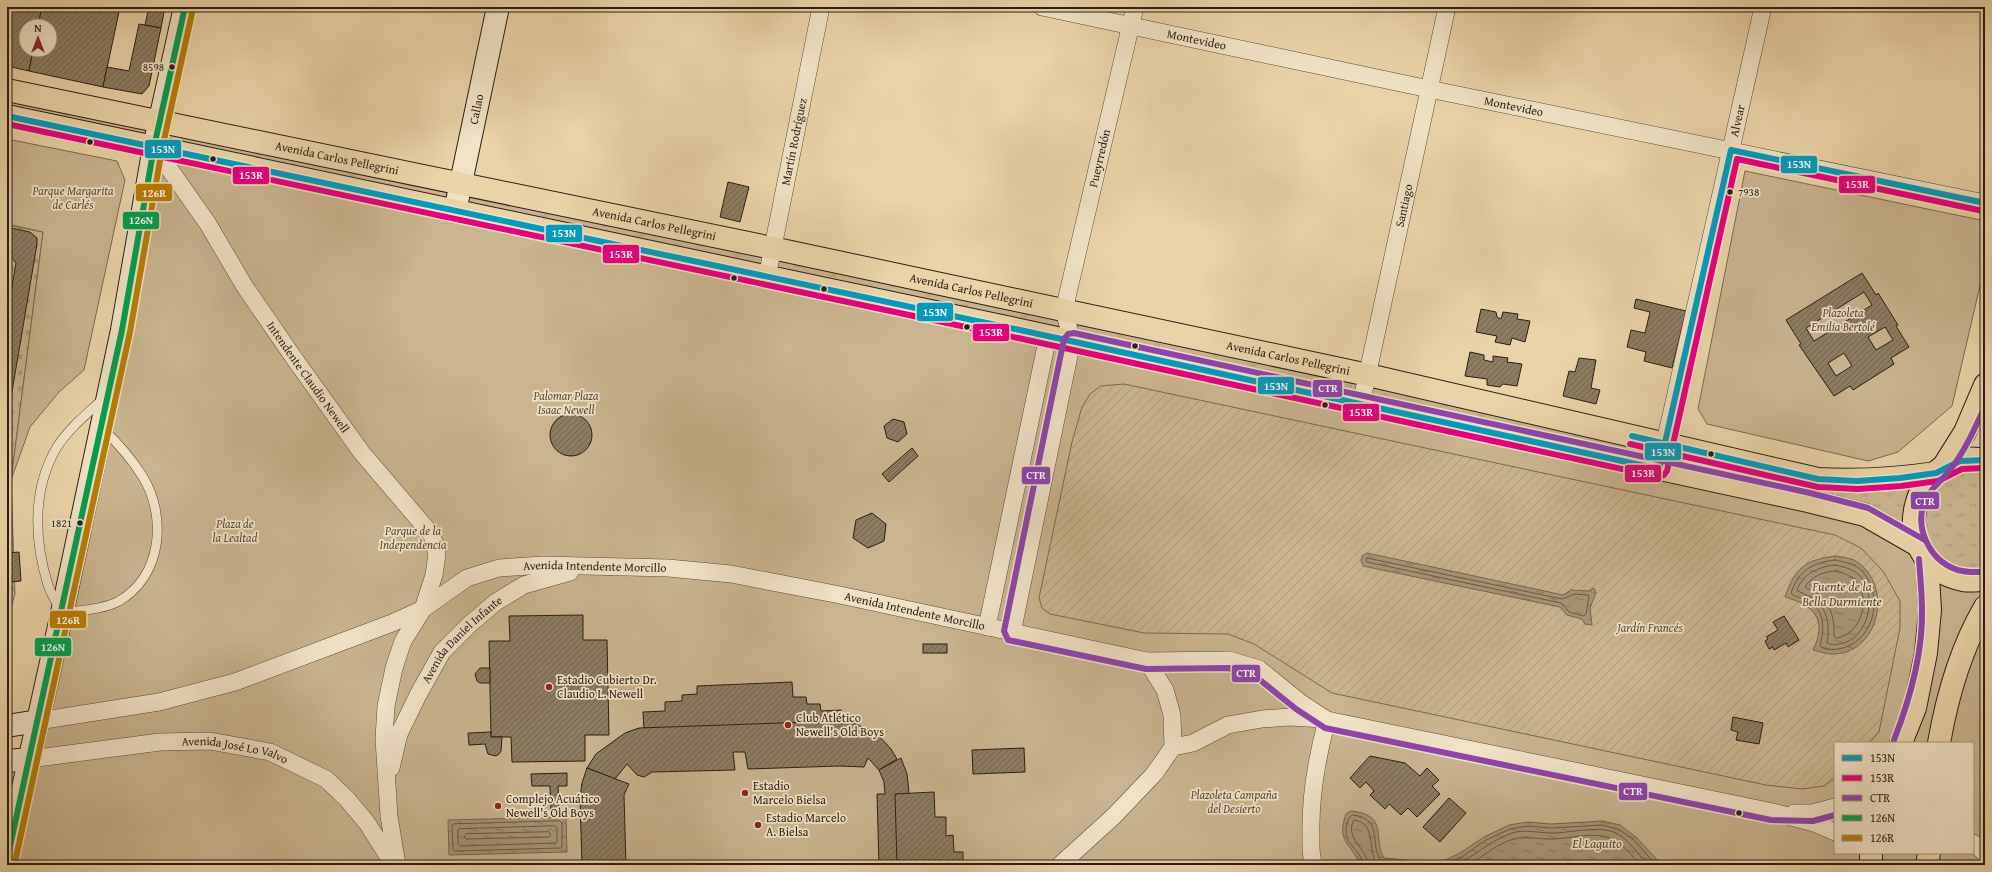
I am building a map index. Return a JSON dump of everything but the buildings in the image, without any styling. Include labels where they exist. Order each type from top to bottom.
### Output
[{"type":"main road","points":[[7,860],[62,613],[122,330],[154,147],[185,7]]},
{"type":"main road","name":"Callao","points":[[455,211],[498,7]]},
{"type":"main road","name":"Avenida Carlos Pellegrini","points":[[7,90],[160,123],[772,248],[1368,375],[1818,479],[1857,481],[1900,478],[1940,470]]},
{"type":"main road","points":[[7,116],[1072,341],[1865,515],[1923,552],[1938,569],[1951,576],[1965,580],[1985,580]]},
{"type":"main road","points":[[1901,742],[1915,708],[1926,653],[1930,610],[1923,552],[1915,533],[1913,516],[1916,500],[1924,485],[1940,470],[1965,432],[1985,385]]},
{"type":"main road","points":[[1940,470],[1960,460],[1985,460]]},
{"type":"main road","points":[[1938,742],[1943,720],[1972,629],[1985,607]]},
{"type":"main road","points":[[7,726],[38,721]]},
{"type":"main road","points":[[7,762],[30,759]]},
{"type":"main road","points":[[1927,865],[1929,854]]},
{"type":"street","name":"Martín Rodríguez","points":[[767,277],[821,7]]},
{"type":"street","name":"Montevideo","points":[[1042,7],[1430,89],[1985,203]]},
{"type":"street","name":"Pueyrredón","points":[[1064,310],[1135,7]]},
{"type":"street","name":"Santiago","points":[[1361,404],[1447,7]]},
{"type":"street","name":"Alvear","points":[[1659,469],[1763,7]]},
{"type":"street","name":"Intendente Claudio Newell","points":[[154,147],[208,224],[245,287],[296,361],[362,453],[432,535],[437,554],[434,575],[423,609]]},
{"type":"street","points":[[1012,633],[1072,341],[1064,310]]},
{"type":"street","points":[[987,628],[1048,336]]},
{"type":"street","name":"Avenida Intendente Morcillo","points":[[423,609],[467,578],[499,568],[543,565],[601,565],[668,568],[731,574],[840,595],[987,628],[1147,661],[1229,660],[1259,669],[1301,703],[1327,720],[1773,812],[1814,823],[1834,832]]},
{"type":"street","name":"Avenida Daniel Infante","points":[[387,781],[399,734],[418,694],[442,652],[470,624],[496,602],[524,585],[553,575],[601,565]]},
{"type":"street","points":[[38,721],[159,702],[236,682],[331,647],[423,609]]},
{"type":"street","name":"Avenida Daniel Infante","points":[[395,865],[389,816],[384,739],[386,706],[394,668],[403,642],[423,609]]},
{"type":"street","points":[[1060,865],[1114,816],[1154,774],[1173,747],[1172,715],[1165,690],[1147,661]]},
{"type":"street","points":[[1173,747],[1193,743],[1228,725],[1262,719],[1289,717],[1327,720],[1318,754],[1310,813],[1311,862]]},
{"type":"street","name":"Avenida José Lo Valvo","points":[[30,759],[160,742],[210,741],[270,752],[326,778],[348,799],[367,823],[395,865]]},
{"type":"street","name":"Avenida Intendente Morcillo","points":[[1773,812],[1812,813],[1834,807]]},
{"type":"street","points":[[1974,844],[1985,853]]},
{"type":"lane","points":[[101,427],[120,446],[144,478],[155,508],[157,540],[156,553],[152,564],[140,583],[118,601],[98,607],[62,613],[49,586],[38,530],[38,501],[44,475],[58,446],[83,416],[108,393]]},
{"type":"green space","points":[[7,90],[1818,479],[1985,460],[1985,580],[7,116]]},
{"type":"green space","name":"Parque Margarita de Carlés","points":[[7,139],[117,161],[125,180],[84,370],[59,392],[30,427],[11,480],[43,232],[7,224]]},
{"type":"green space","name":"Parque de la Independencia","points":[[154,147],[1865,515],[1927,559],[1985,580],[1985,865],[7,865]]},
{"type":"green space","name":"Plazoleta Emilia Bertolé","points":[[1745,171],[1985,221],[1985,264],[1952,406],[1898,452],[1868,461],[1707,424],[1698,409]]},
{"type":"green space","points":[[7,225],[43,232],[11,480],[15,594],[7,621]]},
{"type":"green space","name":"Jardín Francés","points":[[1124,384],[1835,535],[1861,548],[1883,571],[1900,601],[1900,628],[1879,732],[1870,742],[1834,742],[1834,779],[1824,786],[1802,789],[1766,785],[1332,693],[1254,644],[1228,634],[1144,633],[1050,614],[1042,608],[1039,598],[1072,442],[1082,407],[1090,394],[1101,386]]},
{"type":"water","points":[[1367,553],[1563,595],[1571,590],[1588,591],[1594,588],[1596,593],[1590,608],[1592,625],[1585,624],[1582,619],[1567,615],[1560,607],[1363,566],[1361,561],[1362,556]]},
{"type":"water","name":"Fuente de la Bella Durmiente","points":[[1836,556],[1854,560],[1867,571],[1875,585],[1878,600],[1876,616],[1871,631],[1861,643],[1848,651],[1827,654],[1813,650],[1819,630],[1816,615],[1804,604],[1785,597],[1793,579],[1802,567],[1816,560]]},
{"type":"water","name":"El Laguito","points":[[1351,811],[1363,813],[1371,817],[1378,829],[1379,843],[1384,858],[1439,863],[1460,853],[1484,837],[1509,825],[1528,822],[1551,824],[1602,821],[1620,825],[1636,837],[1662,865],[1360,865],[1346,842],[1343,831],[1343,824],[1346,814]]},
{"type":"water","points":[[566,817],[567,852],[449,855],[448,820]]},
{"type":"transit line","name":"126N","points":[[7,860],[122,330],[154,147],[185,7]]},
{"type":"transit line","name":"126R","points":[[15,862],[130,332],[162,149],[193,9]]},
{"type":"transit line","name":"153N","points":[[7,116],[1020,330],[1659,469],[1731,150],[1985,203]]},
{"type":"transit line","name":"153R","points":[[7,124],[1018,338],[1659,477],[1664,475],[1667,471],[1737,159],[1983,211]]},
{"type":"transit line","name":"CTR","points":[[1834,815],[1813,821],[1771,820],[1325,728],[1296,709],[1255,676],[1228,668],[1146,669],[1008,640],[1004,631],[1064,339],[1068,334],[1074,333],[1810,493],[1868,508],[1923,539]]},
{"type":"transit line","name":"CTR","points":[[1985,406],[1969,439],[1955,463],[1927,496],[1922,511],[1921,521],[1926,541],[1938,558],[1955,569],[1970,572],[1985,572]]},
{"type":"transit line","name":"153N","points":[[1632,436],[1818,479],[1857,481],[1900,478],[1936,473],[1960,461],[1985,460]]},
{"type":"transit line","name":"153R","points":[[1630,444],[1818,487],[1858,489],[1901,486],[1938,481],[1962,469],[1984,468]]},
{"type":"transit line","name":"CTR","points":[[1894,740],[1910,692],[1918,659],[1922,626],[1919,559]]},
{"type":"place","name":"8598","points":[[172,67]]},
{"type":"place","name":"7938","points":[[1730,192]]},
{"type":"place","name":"1821","points":[[80,523]]},
{"type":"place","name":"Estadio Cubierto Dr. Claudio L. Newell","points":[[549,687]]},
{"type":"place","name":"Club Atlético Newell's Old Boys","points":[[788,725]]},
{"type":"place","name":"Estadio Marcelo Bielsa","points":[[745,793]]},
{"type":"place","name":"Complejo Acuático Newell's Old Boys","points":[[498,806]]},
{"type":"place","name":"Estadio Marcelo A. Bielsa","points":[[758,825]]},
{"type":"park label","name":"Palomar Plaza Isaac Newell","points":[[566,403]]},
{"type":"park label","name":"Plaza de la Lealtad","points":[[235,531]]},
{"type":"park label","name":"Plazoleta Campaña del Desierto","points":[[1234,802]]}]
